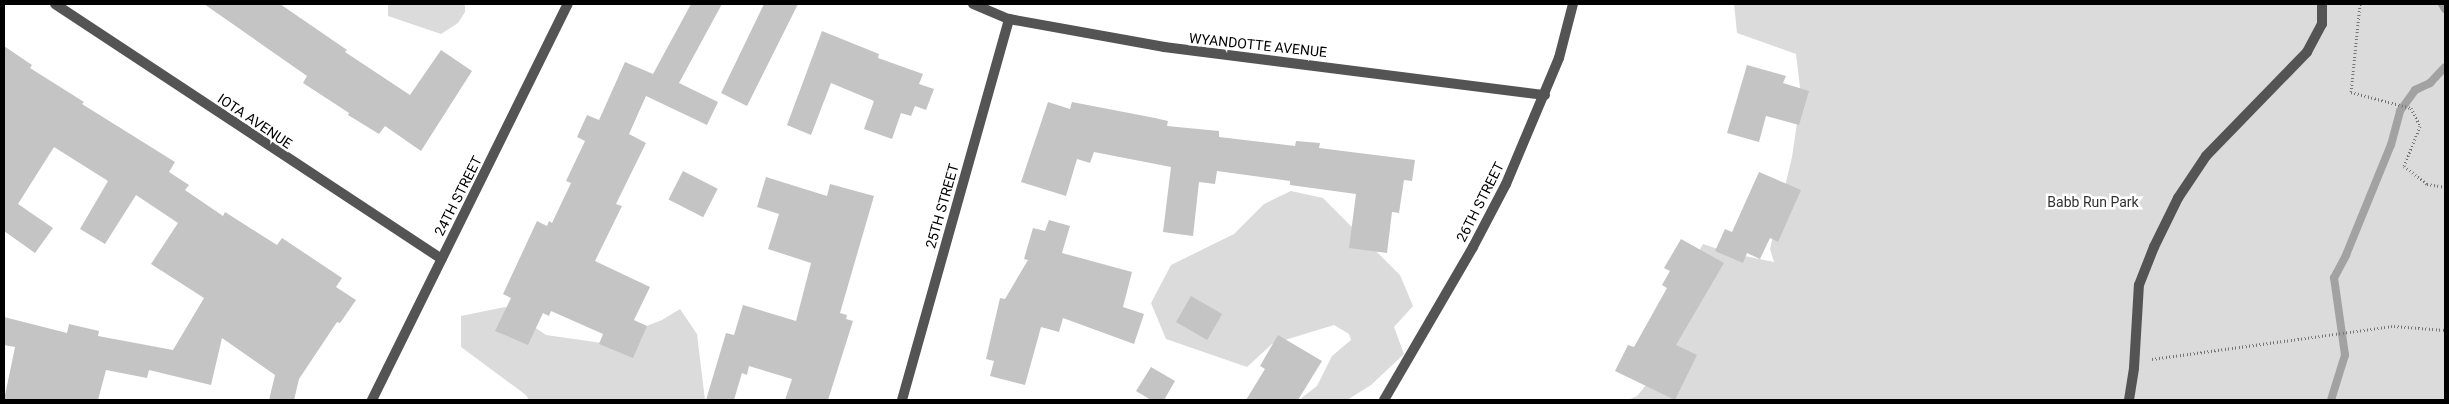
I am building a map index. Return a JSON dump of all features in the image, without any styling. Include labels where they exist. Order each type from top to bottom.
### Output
[{"type":"street","name":"IOTA AVENUE","points":[[55,4],[441,259]]},
{"type":"street","name":"24TH STREET","points":[[372,400],[568,4]]},
{"type":"street","name":"WYANDOTTE AVENUE","points":[[972,4],[1009,18],[1189,52],[1545,95]]},
{"type":"street","name":"26TH STREET","points":[[1384,400],[1499,198],[1545,95],[1559,58],[1573,4]]},
{"type":"street","points":[[2129,400],[2134,361],[2139,286],[2154,247],[2178,198],[2206,156],[2307,52],[2322,24],[2322,4]]},
{"type":"street","name":"25TH STREET","points":[[902,400],[1009,18]]},
{"type":"path","points":[[2360,4],[2351,92],[2410,108],[2420,126],[2404,166],[2427,184],[2445,187]]},
{"type":"path","points":[[2134,361],[2394,326],[2445,330]]},
{"type":"green space","points":[[388,4],[465,4],[465,12],[458,23],[441,34],[388,16]]},
{"type":"green space","name":"Babb Run Park","points":[[1734,4],[2445,4],[2445,400],[1628,400],[1637,396],[1655,374],[1677,291],[1703,244],[1730,253],[1774,262],[1770,249],[1792,157],[1801,96],[1796,54],[1737,33]]},
{"type":"green space","points":[[1291,191],[1323,198],[1400,275],[1413,306],[1394,327],[1404,354],[1371,385],[1347,400],[1299,400],[1317,386],[1332,356],[1351,340],[1349,334],[1334,325],[1272,344],[1247,367],[1166,339],[1151,303],[1171,265],[1234,234],[1264,204]]},
{"type":"green space","points":[[505,307],[546,335],[602,343],[662,320],[680,309],[697,334],[705,400],[529,400],[526,395],[461,347],[461,316]]},
{"type":"building","points":[[204,4],[280,4],[347,50],[345,52],[410,95],[441,50],[472,71],[421,151],[385,126],[379,134],[348,115],[349,113],[303,83],[307,76]]},
{"type":"building","points":[[691,4],[722,4],[679,83],[718,102],[707,125],[646,96],[629,134],[646,143],[616,204],[622,206],[595,261],[650,287],[634,320],[647,326],[633,358],[599,344],[603,334],[551,311],[549,316],[543,313],[528,345],[495,331],[511,298],[503,294],[537,221],[547,226],[549,221],[552,223],[571,183],[566,181],[585,141],[577,137],[587,115],[599,120],[625,62],[653,74]]},
{"type":"building","points":[[764,4],[798,4],[747,106],[721,93]]},
{"type":"building","points":[[822,31],[879,54],[878,58],[923,74],[919,84],[934,89],[926,110],[915,106],[911,116],[901,113],[892,139],[864,129],[874,101],[831,83],[811,135],[787,125]]},
{"type":"building","points":[[4,46],[32,65],[30,68],[84,102],[82,104],[175,162],[169,172],[189,185],[185,190],[223,216],[225,212],[277,245],[282,238],[342,278],[336,287],[356,300],[340,323],[337,322],[299,379],[294,400],[269,400],[275,375],[222,338],[211,385],[149,370],[147,378],[106,370],[98,400],[4,400],[15,347],[4,345],[4,317],[67,333],[69,324],[99,331],[98,336],[173,350],[204,298],[151,264],[178,223],[136,195],[105,244],[80,229],[108,181],[54,147],[18,204],[53,228],[35,253],[4,231]]},
{"type":"building","points":[[1747,65],[1786,76],[1783,83],[1809,91],[1799,125],[1766,116],[1759,142],[1727,133]]},
{"type":"building","points":[[1048,102],[1070,109],[1072,102],[1168,121],[1167,126],[1219,131],[1219,137],[1295,146],[1296,141],[1320,143],[1319,148],[1415,160],[1412,181],[1404,180],[1399,213],[1392,212],[1387,253],[1349,248],[1356,194],[1290,185],[1290,181],[1217,171],[1215,184],[1199,182],[1193,236],[1163,232],[1171,167],[1094,152],[1090,163],[1077,159],[1066,196],[1021,182]]},
{"type":"building","points":[[683,171],[718,189],[703,217],[668,200]]},
{"type":"building","points":[[1759,172],[1801,190],[1778,242],[1770,238],[1760,259],[1747,253],[1743,263],[1715,251],[1725,229],[1732,232]]},
{"type":"building","points":[[766,177],[827,196],[830,184],[874,196],[840,313],[847,315],[846,319],[853,321],[828,400],[785,400],[792,379],[749,366],[747,375],[742,373],[734,400],[706,400],[726,333],[734,335],[743,305],[796,321],[811,263],[768,249],[779,214],[757,207]]},
{"type":"building","points":[[1049,220],[1070,226],[1062,253],[1132,272],[1123,307],[1144,314],[1134,344],[1063,318],[1059,332],[1041,327],[1025,385],[990,376],[994,361],[986,359],[1000,298],[1005,299],[1028,260],[1024,259],[1033,228],[1045,231]]},
{"type":"building","points":[[1681,239],[1724,263],[1676,345],[1697,355],[1675,400],[1615,371],[1628,345],[1634,347],[1667,288],[1662,285],[1670,271],[1664,268]]},
{"type":"building","points":[[1191,296],[1222,314],[1207,340],[1176,322]]},
{"type":"building","points":[[1278,335],[1322,361],[1298,400],[1246,400],[1265,369],[1260,366]]},
{"type":"building","points":[[1151,367],[1175,381],[1164,400],[1151,400],[1136,391]]},
{"type":"waterway","points":[[2442,4],[2445,9]]},
{"type":"waterway","points":[[2331,400],[2345,355],[2334,278],[2346,255],[2391,145],[2400,111],[2415,90],[2430,83],[2445,67]]}]
